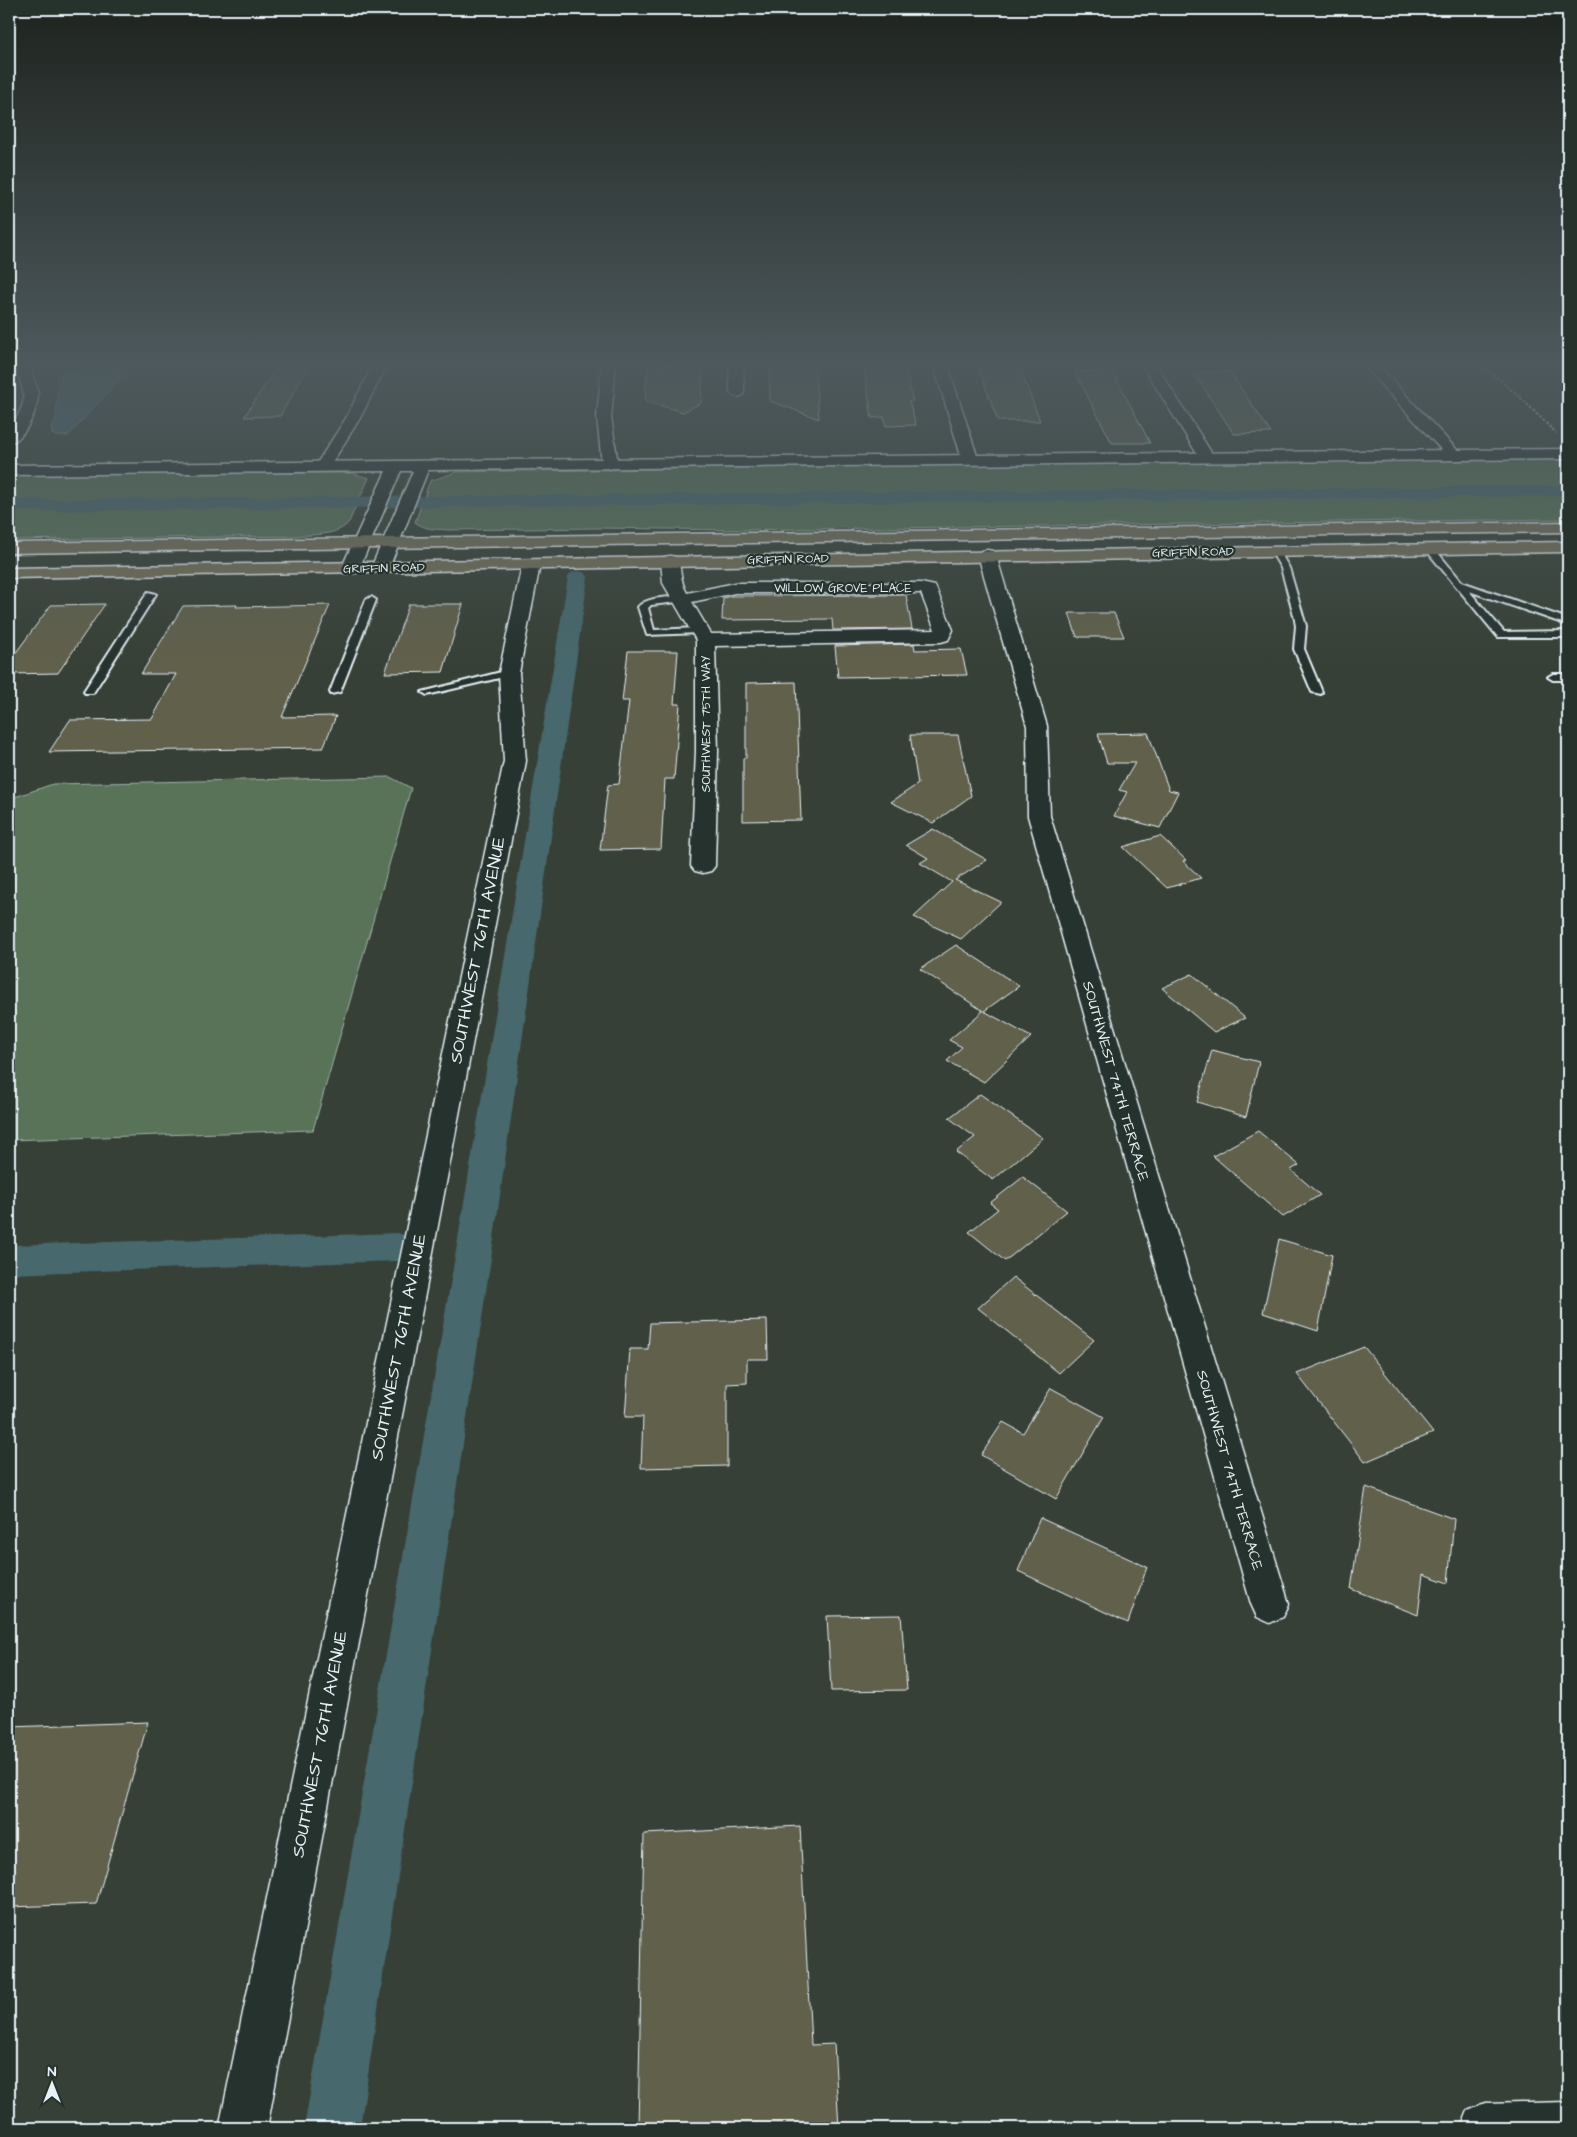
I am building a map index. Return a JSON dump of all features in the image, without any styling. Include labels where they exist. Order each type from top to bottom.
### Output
[{"type":"main road","name":"GRIFFIN ROAD","points":[[9,548],[1568,527]]},
{"type":"main road","points":[[987,555],[997,545],[1034,534]]},
{"type":"main road","points":[[923,556],[950,545],[955,535]]},
{"type":"main road","name":"GRIFFIN ROAD","points":[[9,573],[350,569],[923,556],[1568,547]]},
{"type":"street","points":[[322,468],[325,463]]},
{"type":"street","points":[[9,470],[322,468],[391,474],[419,474],[610,464],[702,463]]},
{"type":"street","points":[[350,569],[391,474]]},
{"type":"street","points":[[380,568],[419,474]]},
{"type":"street","name":"SOUTHWEST 74TH TERRACE","points":[[987,555],[1038,726],[1038,816],[1270,1604]]},
{"type":"street","name":"SOUTHWEST 75TH WAY","points":[[670,561],[672,583],[702,635],[707,751],[703,866]]},
{"type":"street","name":"SOUTHWEST 76TH AVENUE","points":[[243,2128],[515,761],[509,673],[531,564]]},
{"type":"street","name":"WILLOW GROVE PLACE","points":[[682,599],[734,588],[921,588],[929,590],[944,630],[941,636],[702,635]]},
{"type":"street","points":[[1485,2128],[1568,2126]]},
{"type":"lane","points":[[1430,549],[1501,635],[1568,634]]},
{"type":"lane","points":[[1274,551],[1285,568],[1301,626],[1299,649],[1317,692]]},
{"type":"lane","points":[[1458,584],[1568,622]]},
{"type":"lane","points":[[89,691],[151,594]]},
{"type":"lane","points":[[682,599],[648,603],[643,607],[650,632],[702,635]]},
{"type":"lane","points":[[335,692],[371,600]]},
{"type":"lane","points":[[427,692],[460,686],[509,673]]},
{"type":"lane","points":[[1554,677],[1568,677]]},
{"type":"green space","points":[[1121,463],[1568,463],[1568,519],[730,530],[598,528],[449,530],[427,528],[415,522],[430,481],[456,472]]},
{"type":"green space","points":[[351,473],[369,478],[349,522],[339,530],[326,534],[9,540],[9,475]]},
{"type":"green space","points":[[390,777],[411,788],[313,1130],[9,1140],[9,799],[53,784]]},
{"type":"building","points":[[906,595],[912,629],[833,630],[832,619],[722,620],[723,598],[731,596]]},
{"type":"building","points":[[105,604],[58,673],[9,674],[9,662],[51,605]]},
{"type":"building","points":[[409,604],[463,604],[443,672],[385,673]]},
{"type":"building","points":[[237,605],[236,607],[330,605],[282,717],[336,716],[323,748],[49,752],[70,720],[152,719],[176,674],[141,674],[183,606]]},
{"type":"building","points":[[1069,613],[1114,613],[1124,637],[1077,637]]},
{"type":"building","points":[[914,644],[915,650],[961,649],[967,675],[838,677],[835,646]]},
{"type":"building","points":[[628,651],[678,651],[674,704],[680,704],[674,779],[665,779],[661,849],[600,850],[608,785],[619,784],[629,701],[622,701]]},
{"type":"building","points":[[796,682],[801,820],[743,821],[743,758],[746,758],[746,683]]},
{"type":"building","points":[[1148,733],[1169,790],[1178,792],[1160,828],[1114,816],[1127,792],[1119,790],[1135,763],[1107,763],[1098,734]]},
{"type":"building","points":[[910,735],[958,735],[971,796],[933,823],[891,802],[918,784]]},
{"type":"building","points":[[933,829],[987,860],[955,880],[1001,902],[961,939],[914,917],[952,882],[920,863],[928,858],[906,845]]},
{"type":"building","points":[[1160,836],[1186,860],[1183,861],[1201,878],[1167,888],[1123,847]]},
{"type":"building","points":[[956,945],[1019,986],[984,1011],[1031,1037],[984,1082],[947,1061],[962,1047],[949,1040],[983,1011],[920,969]]},
{"type":"building","points":[[1192,974],[1245,1018],[1214,1032],[1162,988]]},
{"type":"building","points":[[1212,1050],[1259,1062],[1246,1117],[1197,1102]]},
{"type":"building","points":[[980,1094],[1043,1138],[993,1180],[956,1152],[975,1137],[949,1118]]},
{"type":"building","points":[[1258,1131],[1299,1165],[1291,1170],[1320,1195],[1283,1217],[1213,1156]]},
{"type":"building","points":[[1023,1177],[1067,1211],[1005,1261],[969,1232],[998,1209],[990,1203]]},
{"type":"building","points":[[1279,1239],[1332,1255],[1318,1331],[1263,1313]]},
{"type":"building","points":[[1013,1277],[1094,1340],[1059,1373],[978,1308]]},
{"type":"building","points":[[767,1320],[768,1359],[747,1359],[747,1383],[727,1384],[727,1466],[641,1468],[643,1417],[625,1417],[630,1349],[648,1349],[650,1323]]},
{"type":"building","points":[[1364,1347],[1433,1433],[1365,1462],[1297,1374]]},
{"type":"building","points":[[1051,1388],[1104,1417],[1056,1499],[981,1455],[1003,1422],[1023,1433]]},
{"type":"building","points":[[1366,1487],[1454,1519],[1448,1583],[1423,1574],[1418,1615],[1351,1589]]},
{"type":"building","points":[[1040,1518],[1147,1567],[1128,1623],[1018,1571]]},
{"type":"building","points":[[901,1615],[907,1690],[831,1691],[827,1616]]},
{"type":"building","points":[[148,1722],[96,1904],[9,1907],[9,1727]]},
{"type":"building","points":[[800,1826],[811,2045],[834,2044],[839,2128],[638,2128],[644,1834]]},
{"type":"waterway","points":[[9,506],[1568,491]]},
{"type":"waterway","points":[[332,2128],[475,1245],[578,577]]},
{"type":"waterway","points":[[9,1260],[398,1247]]}]
